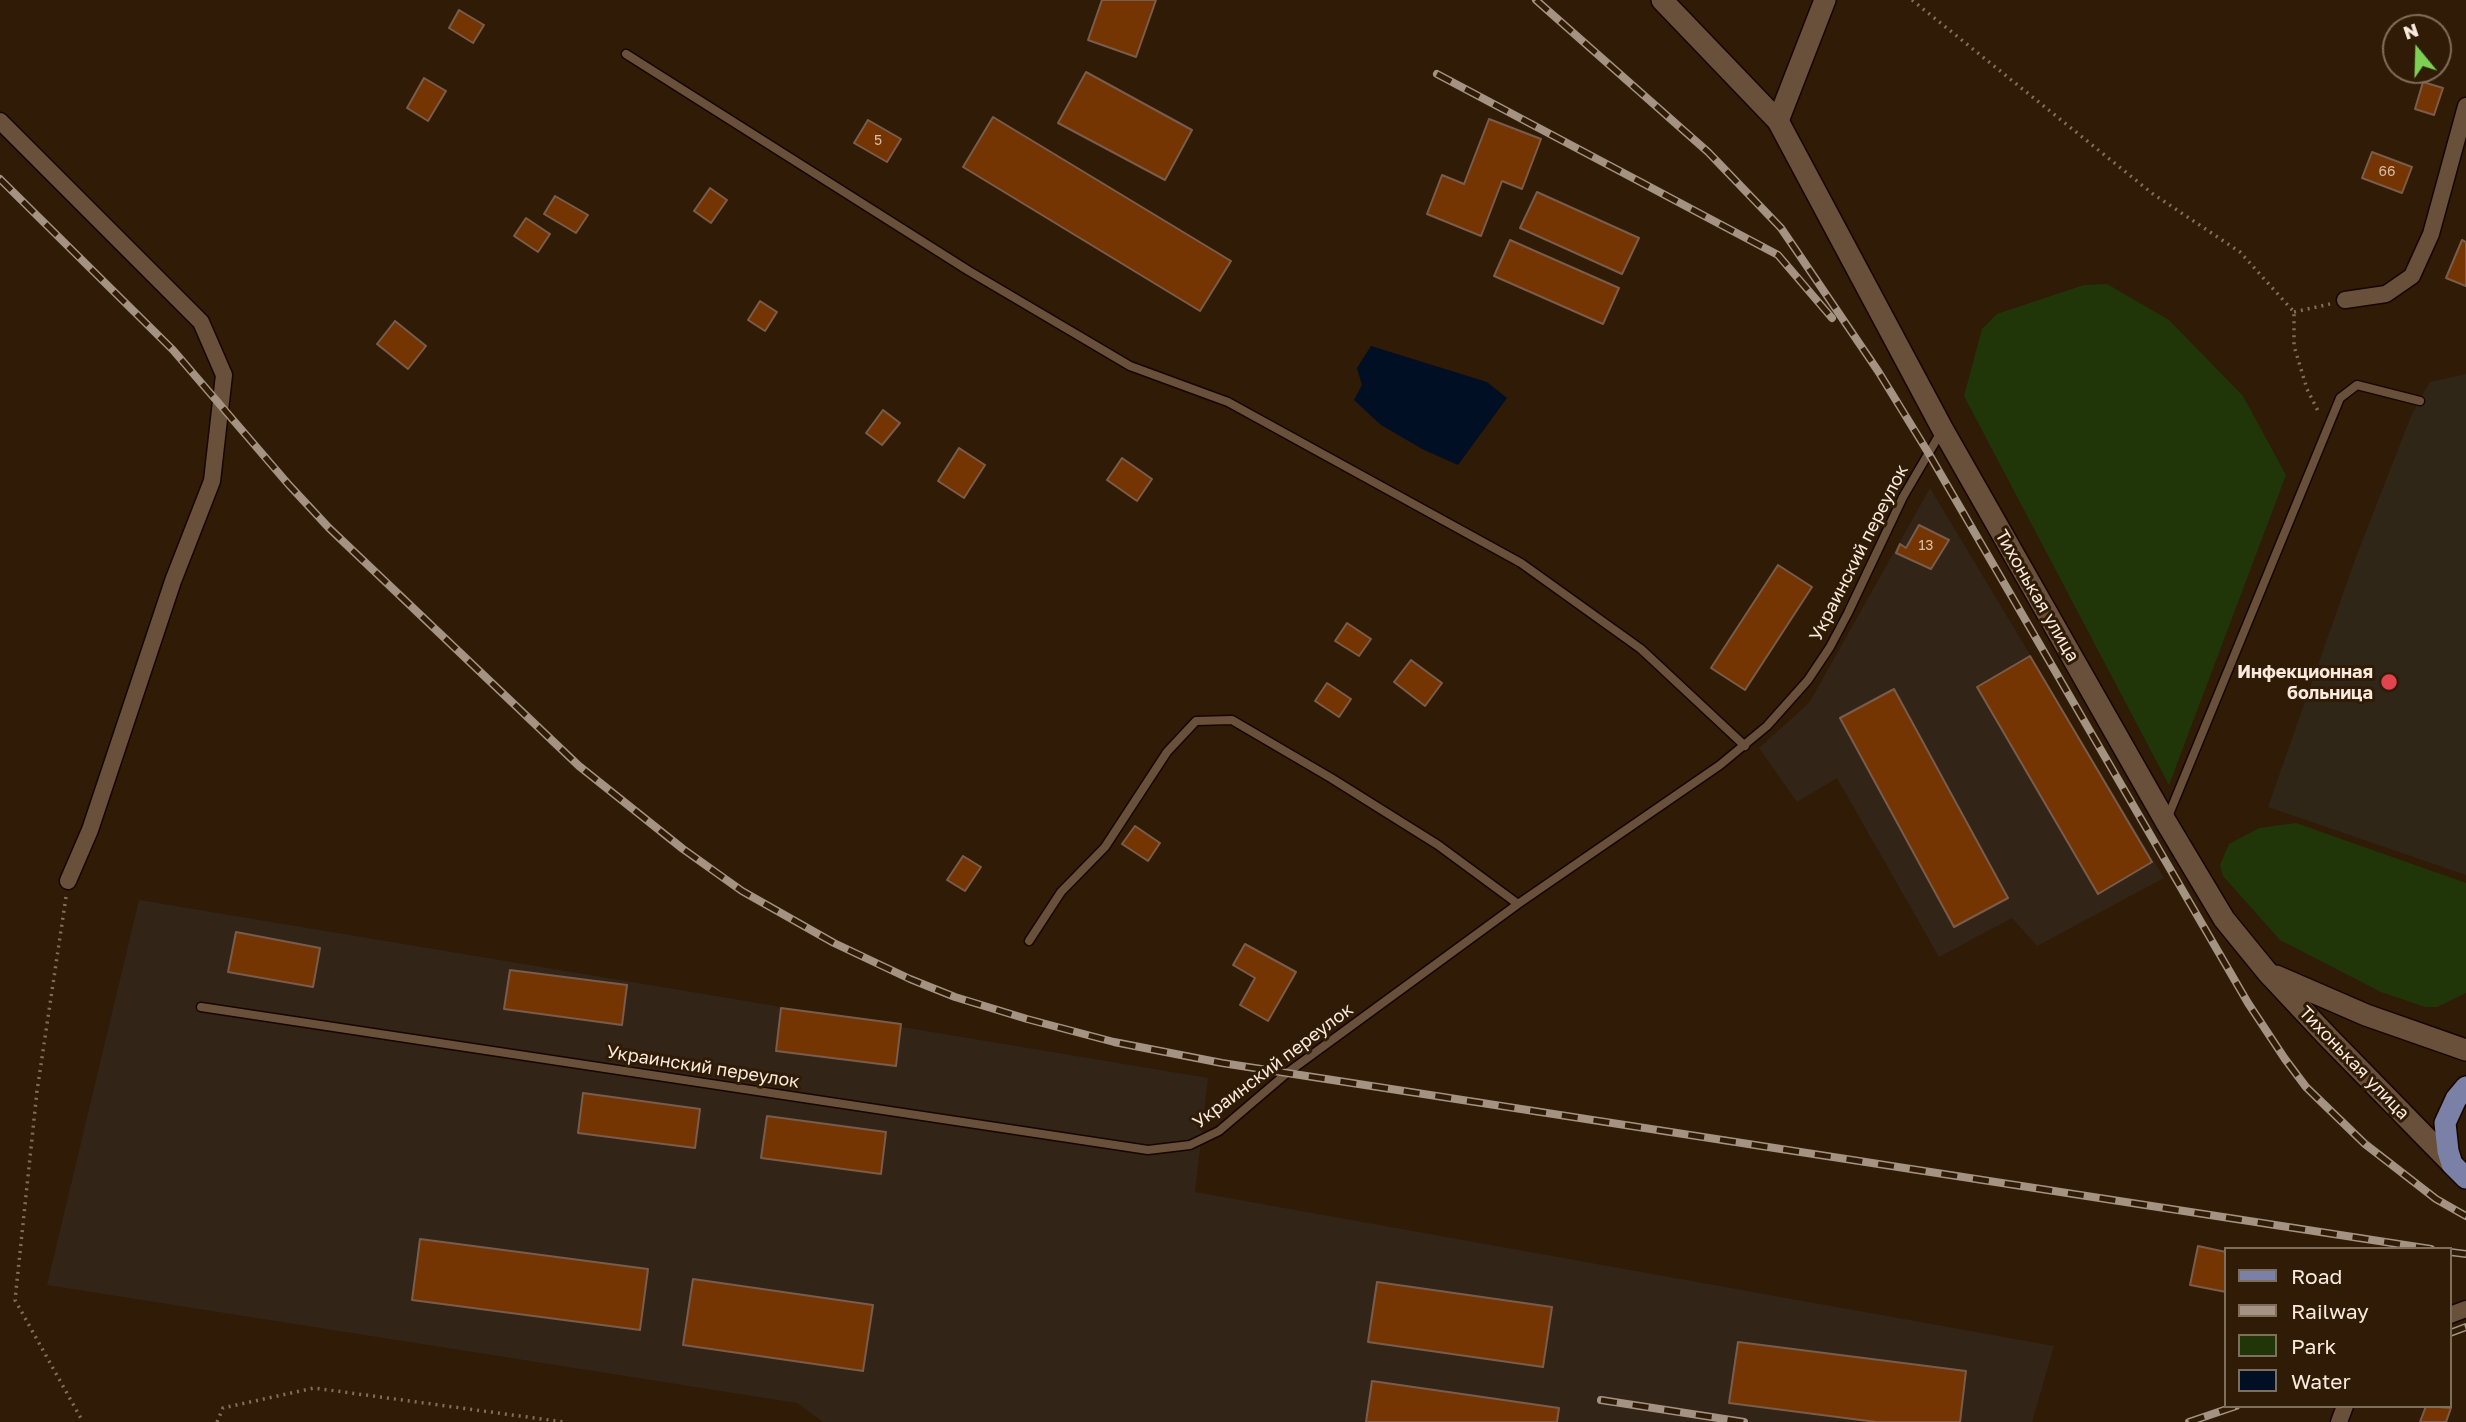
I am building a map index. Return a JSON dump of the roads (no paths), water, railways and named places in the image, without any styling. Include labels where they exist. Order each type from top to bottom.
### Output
[{"type":"main road","points":[[2462,1175],[2448,1151],[2445,1124],[2455,1099],[2466,1087]]},
{"type":"street","name":"Тихонькая улица","points":[[1662,0],[1778,121],[1942,430],[2224,919],[2268,973],[2462,1175]]},
{"type":"street","points":[[1778,121],[1825,0]]},
{"type":"street","points":[[2345,300],[2386,294],[2412,276],[2431,234],[2466,106]]},
{"type":"street","points":[[0,121],[201,322],[224,375],[212,481],[173,581],[90,830],[68,881]]},
{"type":"street","points":[[2268,973],[2365,1016],[2465,1046]]},
{"type":"lane","points":[[626,54],[969,271],[1130,366],[1228,402],[1521,563],[1641,649],[1745,746]]},
{"type":"lane","points":[[2166,821],[2340,398],[2357,385],[2420,401]]},
{"type":"lane","name":"Украинский переулок","points":[[201,1007],[1148,1150],[1190,1145],[1219,1131],[1287,1073],[1518,904],[1745,746],[1788,705],[1830,646],[1903,497],[1942,430]]},
{"type":"lane","points":[[1029,941],[1061,892],[1105,847],[1167,752],[1196,721],[1232,720],[1438,845],[1518,904]]},
{"type":"water","points":[[1371,346],[1487,382],[1507,398],[1458,465],[1424,450],[1381,425],[1354,400],[1362,385],[1357,368]]},
{"type":"railway","points":[[1536,0],[1708,152],[1781,228],[1878,371],[1929,454],[2248,1003],[2285,1059],[2306,1087],[2365,1144],[2436,1199],[2466,1216]]},
{"type":"railway","points":[[1437,74],[1778,255],[1832,318]]},
{"type":"railway","points":[[0,179],[173,350],[329,528],[579,766],[683,849],[742,891],[834,943],[910,979],[955,997],[1027,1019],[1114,1042],[1222,1063],[2418,1247]]},
{"type":"railway","points":[[2452,1252],[2466,1254]]},
{"type":"railway","points":[[2452,1332],[2466,1327]]},
{"type":"railway","points":[[1601,1400],[1744,1422]]},
{"type":"railway","points":[[2189,1422],[2230,1408]]},
{"type":"place","name":"Инфекционная больница","points":[[2389,682]]}]
